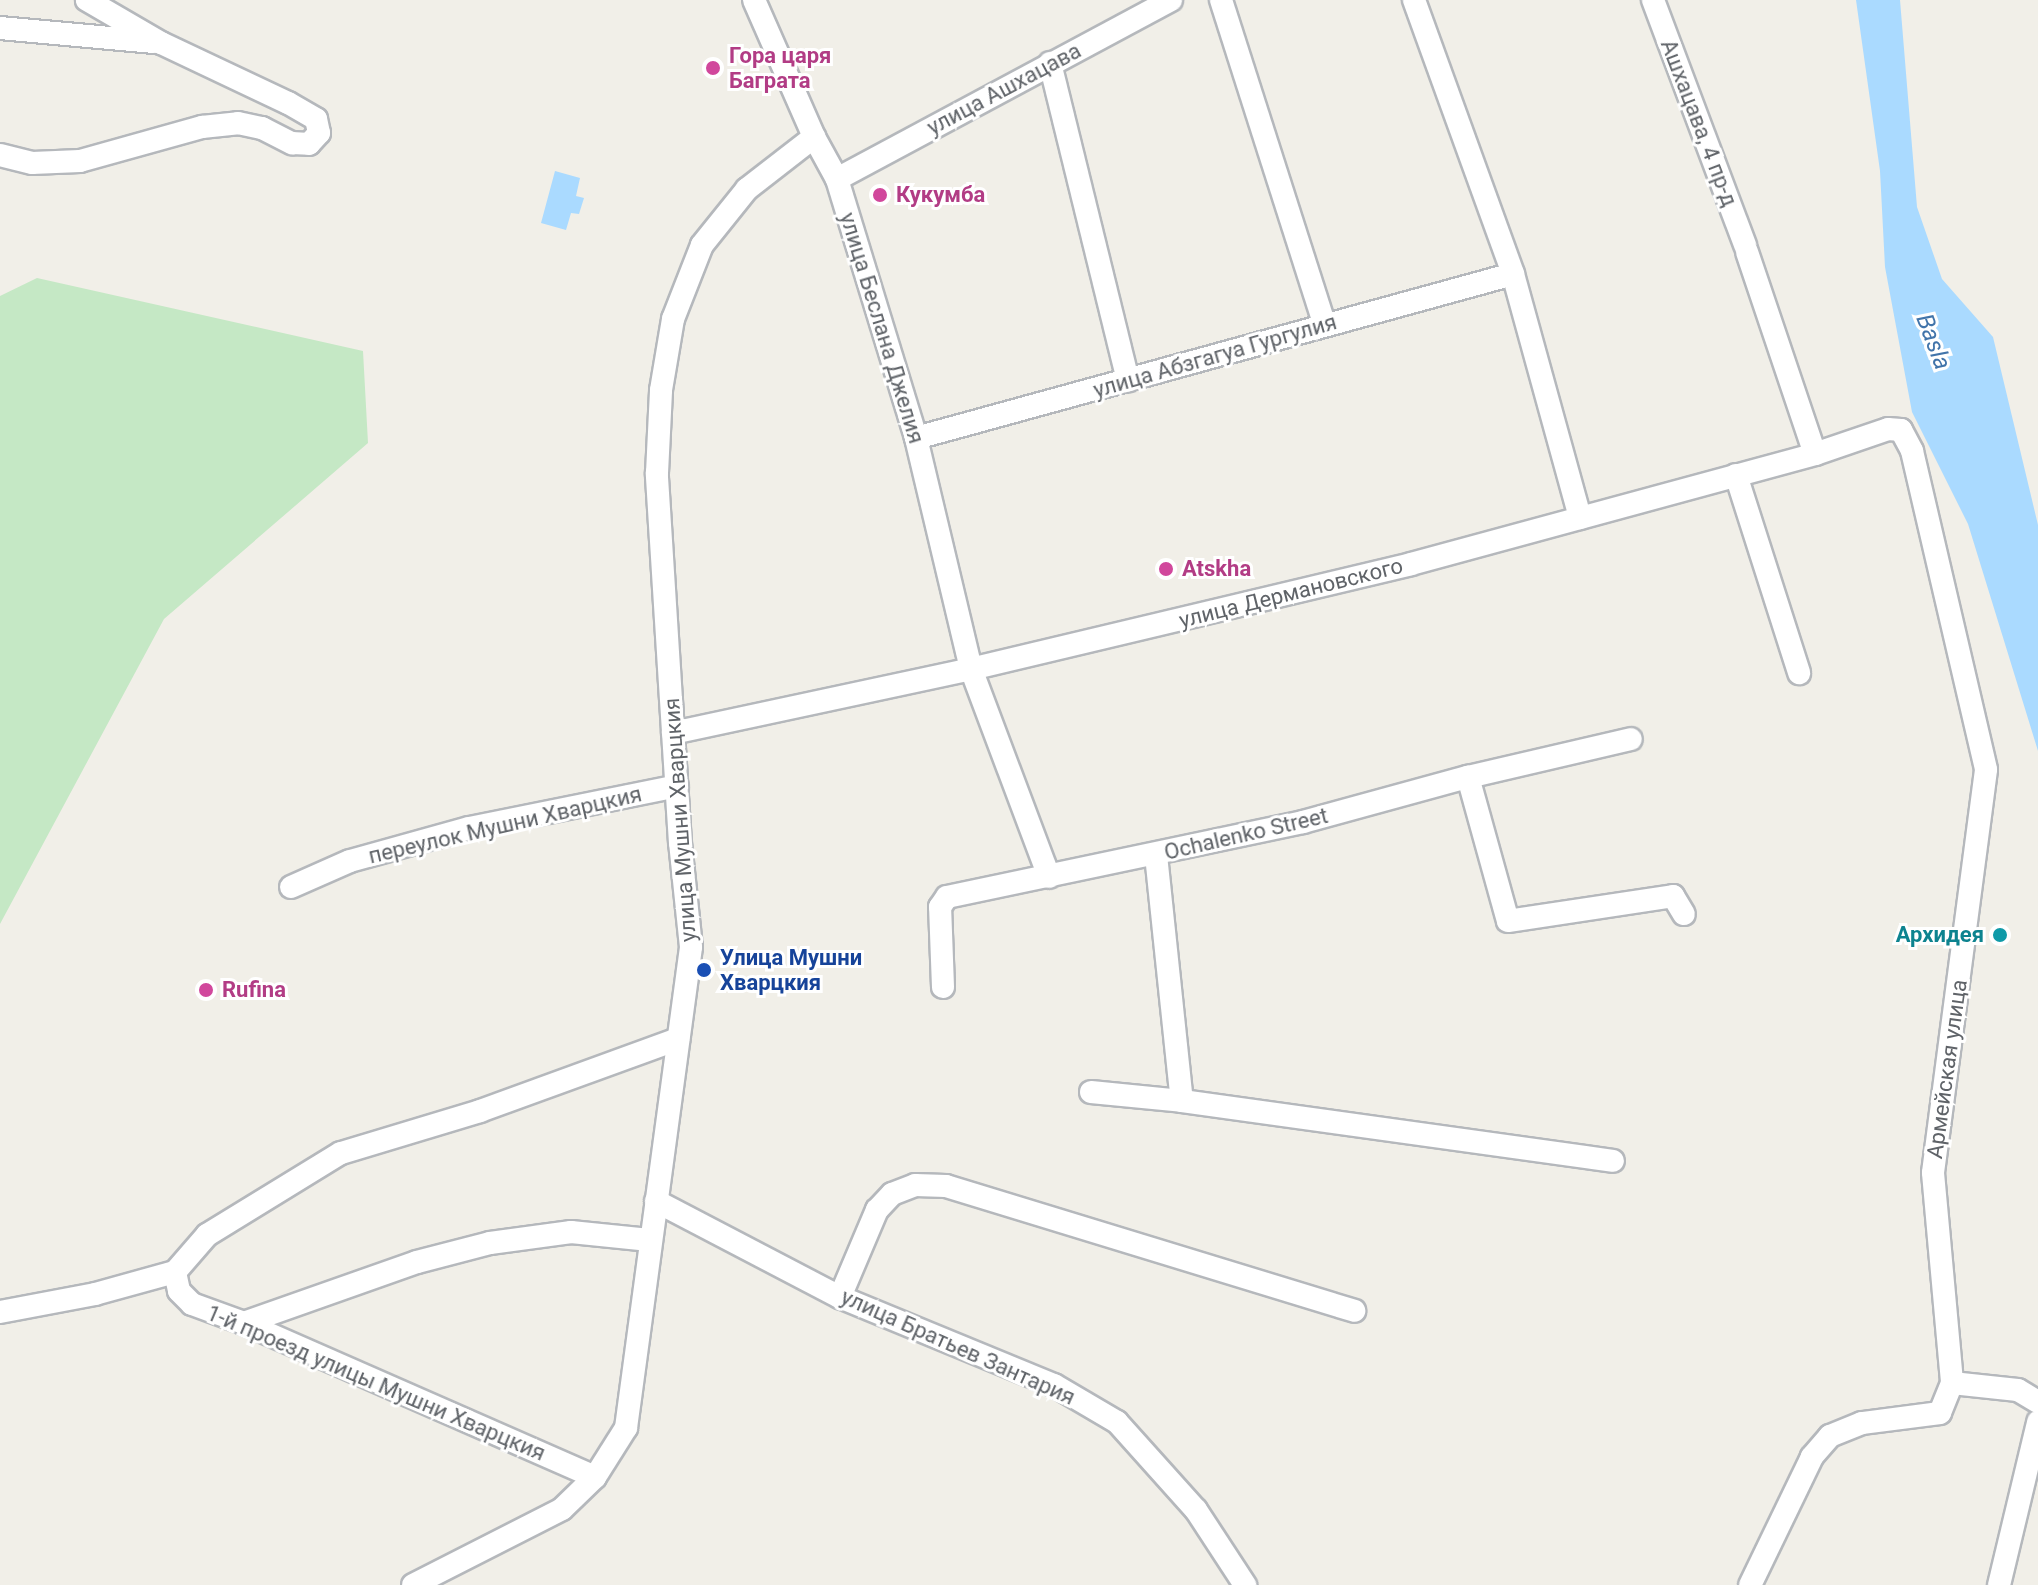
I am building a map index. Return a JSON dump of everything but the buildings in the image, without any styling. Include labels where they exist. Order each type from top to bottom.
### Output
[{"type":"street","points":[[0,155],[32,163],[80,161],[202,127],[238,123],[262,128],[292,143],[309,144],[319,133],[316,119],[298,108],[161,43],[87,0]]},
{"type":"street","name":"улица Беслана Джелия","points":[[754,0],[814,137],[837,179],[916,438],[971,669],[1049,877]]},
{"type":"street","name":"улица Ашхацава","points":[[837,179],[1171,0]]},
{"type":"street","points":[[1221,0],[1325,325]]},
{"type":"street","points":[[1414,0],[1513,274],[1580,518]]},
{"type":"street","name":"Ашхацава, 4 пр-д","points":[[1653,0],[1746,248],[1815,454]]},
{"type":"street","points":[[0,28],[161,43]]},
{"type":"street","points":[[1050,63],[1128,381]]},
{"type":"street","name":"улица Мушни Хварцкия","points":[[413,1585],[562,1509],[595,1477],[626,1428],[691,947],[673,733],[657,473],[661,390],[673,319],[702,245],[747,189],[814,137]]},
{"type":"street","name":"улица Абзгагуа Гургулия","points":[[916,438],[1513,274]]},
{"type":"street","name":"улица Дермановского","points":[[673,733],[971,669],[1411,564],[1815,454],[1888,429],[1901,430]]},
{"type":"street","name":"Армейская улица","points":[[1901,430],[1912,451],[1986,770],[1933,1173],[1952,1383]]},
{"type":"street","points":[[1736,475],[1799,673]]},
{"type":"street","name":"Ochalenko Street","points":[[943,987],[940,907],[947,897],[1303,822],[1468,777],[1631,739]]},
{"type":"street","points":[[1468,777],[1508,921],[1673,896],[1684,914]]},
{"type":"street","name":"переулок Мушни Хварцкия","points":[[291,887],[350,861],[469,828],[677,786]]},
{"type":"street","points":[[1156,855],[1182,1101]]},
{"type":"street","points":[[0,1312],[95,1294],[142,1278],[175,1272],[207,1235],[341,1153],[480,1111],[678,1039]]},
{"type":"street","points":[[1091,1092],[1182,1101],[1613,1161]]},
{"type":"street","points":[[840,1297],[877,1210],[892,1194],[915,1185],[946,1186],[1354,1311]]},
{"type":"street","name":"улица Братьев Зантария","points":[[656,1201],[840,1297],[1054,1385],[1117,1422],[1196,1510],[1245,1585]]},
{"type":"street","points":[[244,1323],[417,1262],[490,1243],[571,1232],[650,1240]]},
{"type":"street","name":"1-й проезд улицы Мушни Хварцкия","points":[[175,1272],[179,1291],[192,1304],[244,1323],[595,1477]]},
{"type":"street","points":[[1750,1585],[1812,1457],[1830,1436],[1862,1423],[1940,1413],[1952,1383],[2018,1390],[2038,1402],[2038,1409]]},
{"type":"street","points":[[1999,1585],[2038,1422]]},
{"type":"green space","points":[[37,278],[363,351],[368,443],[164,619],[0,924],[0,296]]},
{"type":"water","name":"Basla","points":[[1856,0],[1900,0],[1917,207],[1942,279],[1993,337],[2038,525],[2038,751],[1968,524],[1912,412],[1885,267],[1880,171]]},
{"type":"water","points":[[555,171],[580,178],[576,196],[584,198],[579,214],[571,213],[566,230],[541,223]]},
{"type":"place","name":"Гора царя Баграта","points":[[713,68]]},
{"type":"place","name":"Кукумба","points":[[880,195]]},
{"type":"place","name":"Atskha","points":[[1166,569]]},
{"type":"place","name":"Архидея","points":[[2000,935]]},
{"type":"place","name":"Улица Мушни Хварцкия","points":[[704,970]]},
{"type":"place","name":"Rufina","points":[[206,990]]}]
